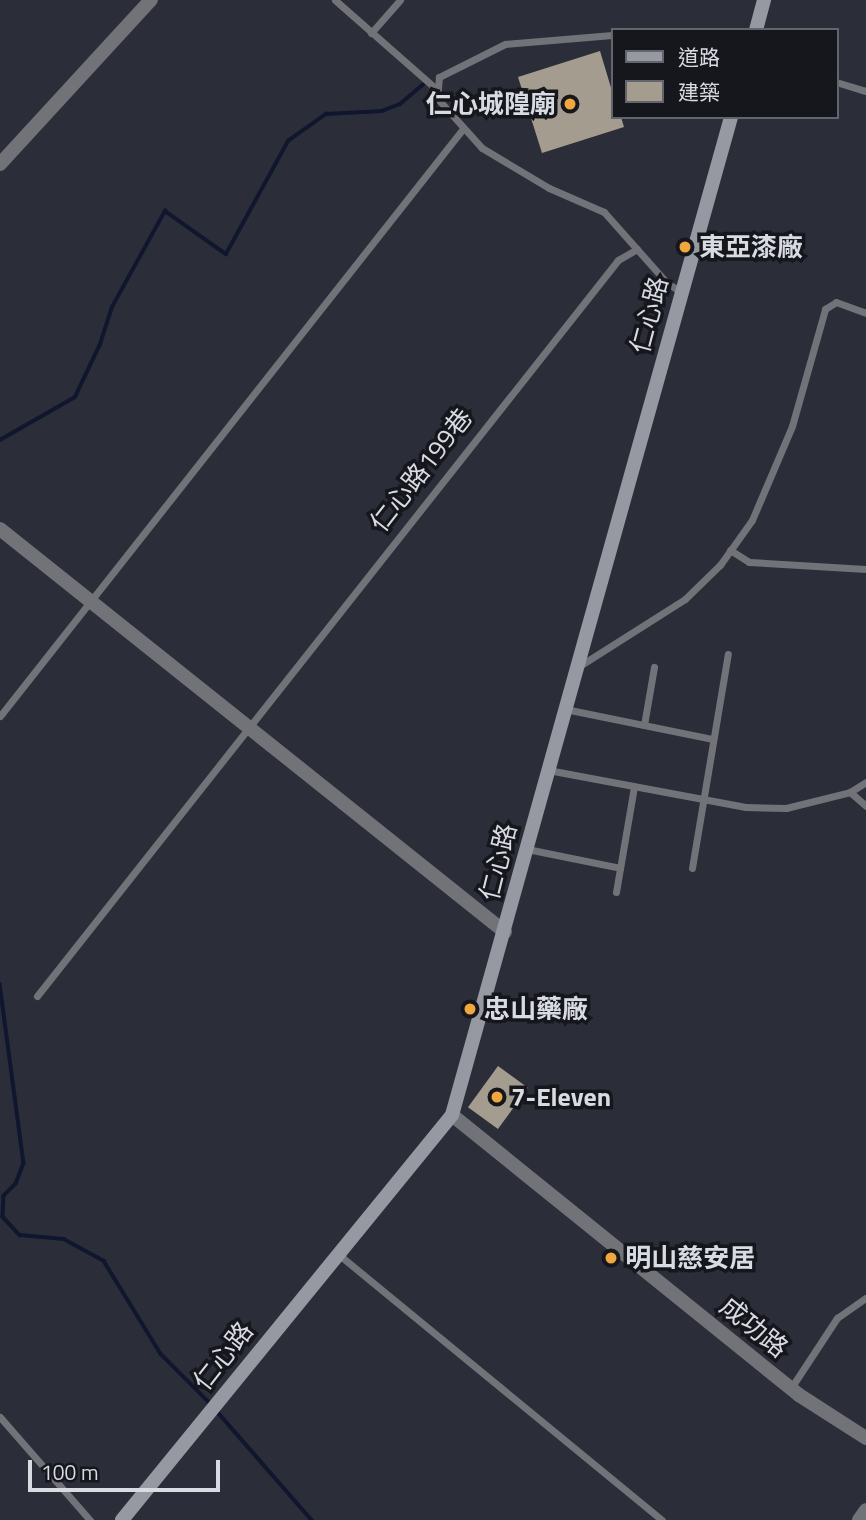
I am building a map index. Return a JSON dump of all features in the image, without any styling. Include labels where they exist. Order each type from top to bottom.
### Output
[{"type":"street","points":[[0,164],[151,0]]},
{"type":"street","points":[[757,28],[764,0]]},
{"type":"street","name":"仁心路","points":[[122,1520],[336,1252],[452,1115],[505,932],[547,770],[580,665],[680,291],[731,119]]},
{"type":"street","points":[[0,529],[505,932]]},
{"type":"street","name":"成功路","points":[[452,1115],[791,1388],[866,1438]]},
{"type":"street","points":[[859,1520],[866,1510]]},
{"type":"lane","points":[[335,0],[435,88],[438,98],[462,130],[507,165],[604,212],[667,283],[680,291]]},
{"type":"lane","points":[[371,33],[400,0]]},
{"type":"lane","points":[[435,88],[439,77],[449,70],[505,44],[610,35]]},
{"type":"lane","points":[[838,83],[866,90]]},
{"type":"lane","points":[[0,716],[462,130]]},
{"type":"lane","name":"仁心路199巷","points":[[37,996],[618,260],[637,249]]},
{"type":"lane","points":[[580,665],[685,599],[730,550],[752,520],[792,426],[825,309],[836,302],[866,313]]},
{"type":"lane","points":[[730,550],[749,562],[866,569]]},
{"type":"lane","points":[[692,868],[728,654]]},
{"type":"lane","points":[[644,725],[654,667]]},
{"type":"lane","points":[[565,709],[713,738]]},
{"type":"lane","points":[[547,770],[702,801],[786,808],[850,792],[866,782]]},
{"type":"lane","points":[[616,892],[634,787]]},
{"type":"lane","points":[[850,792],[866,806]]},
{"type":"lane","points":[[527,849],[620,868]]},
{"type":"lane","points":[[336,1252],[662,1520]]},
{"type":"lane","points":[[791,1388],[837,1318],[866,1298]]},
{"type":"lane","points":[[0,1417],[90,1520]]},
{"type":"building","name":"仁心城隍廟","points":[[600,51],[610,84],[610,119],[622,119],[624,127],[542,153],[518,77]]},
{"type":"building","name":"7-Eleven","points":[[498,1066],[528,1088],[498,1129],[468,1107]]},
{"type":"waterway","points":[[0,440],[75,397],[100,344],[112,307],[165,211],[226,254],[288,141],[326,114],[382,111],[400,104],[423,85]]},
{"type":"waterway","points":[[0,984],[24,1163],[16,1184],[4,1196],[3,1217],[20,1235],[64,1239],[104,1261],[161,1354],[210,1403]]},
{"type":"waterway","points":[[215,1409],[312,1520]]},
{"type":"place","name":"仁心城隍廟","points":[[570,104]]},
{"type":"place","name":"東亞漆廠","points":[[685,247]]},
{"type":"place","name":"忠山藥廠","points":[[470,1009]]},
{"type":"place","name":"7-Eleven","points":[[497,1097]]},
{"type":"place","name":"明山慈安居","points":[[611,1258]]}]
